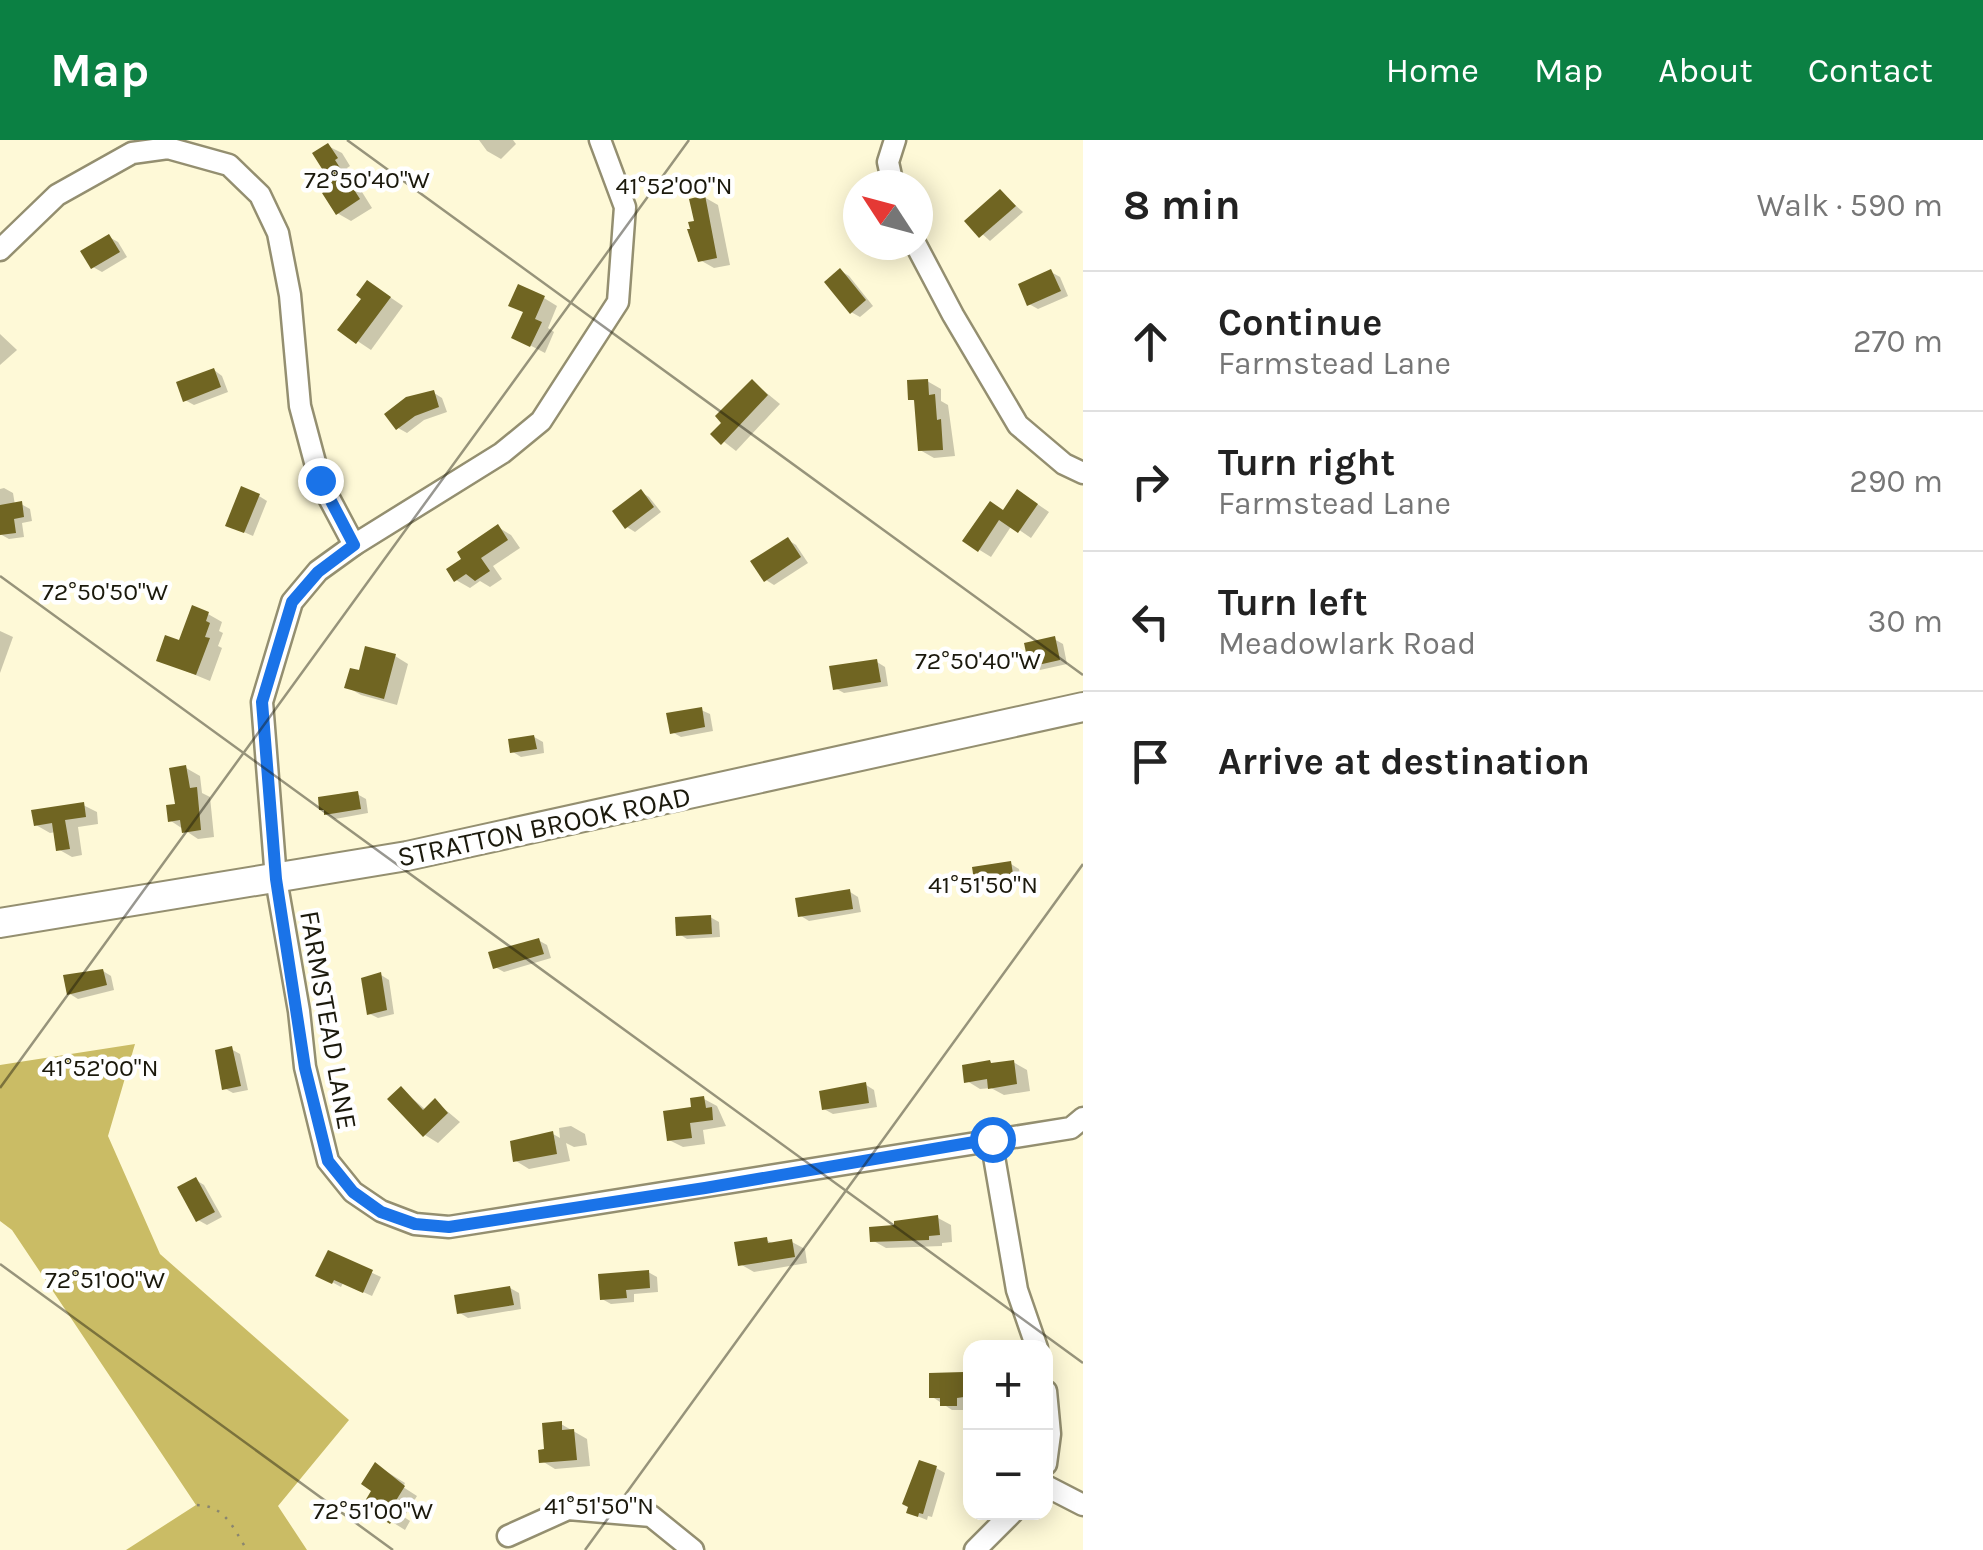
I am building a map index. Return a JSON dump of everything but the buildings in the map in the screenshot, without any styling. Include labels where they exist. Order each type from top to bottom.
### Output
[{"type":"street","name":"FARMSTEAD LANE","points":[[600,140],[625,207],[618,302],[541,421],[502,453],[354,545],[318,572],[292,602],[262,702],[276,879],[305,1068],[328,1161],[353,1192],[381,1212],[415,1224],[449,1227],[1071,1128],[1083,1118]]},
{"type":"street","points":[[890,170],[888,162],[895,140]]},
{"type":"street","points":[[0,250],[58,195],[132,153],[168,148],[229,165],[260,194],[278,233],[290,295],[300,406],[320,480],[354,545]]},
{"type":"street","points":[[924,260],[1018,425],[1064,464],[1083,473]]},
{"type":"street","name":"STRATTON BROOK ROAD","points":[[0,923],[444,848],[1083,707]]},
{"type":"street","points":[[992,1139],[1018,1290],[1034,1340]]},
{"type":"street","points":[[1053,1490],[1083,1505]]},
{"type":"street","points":[[508,1536],[568,1509],[651,1516],[693,1550]]},
{"type":"street","points":[[975,1550],[1005,1520]]},
{"type":"path","points":[[196,1505],[224,1513],[247,1550]]},
{"type":"shaded area","points":[[135,1044],[108,1136],[160,1254],[349,1420],[278,1506],[307,1550],[126,1550],[196,1505],[12,1230],[0,1221],[0,1065]]},
{"type":"route","points":[[320,480],[354,545],[318,572],[292,602],[262,702],[276,879],[305,1068],[328,1161],[353,1192],[381,1212],[415,1224],[449,1227],[992,1139]]}]
